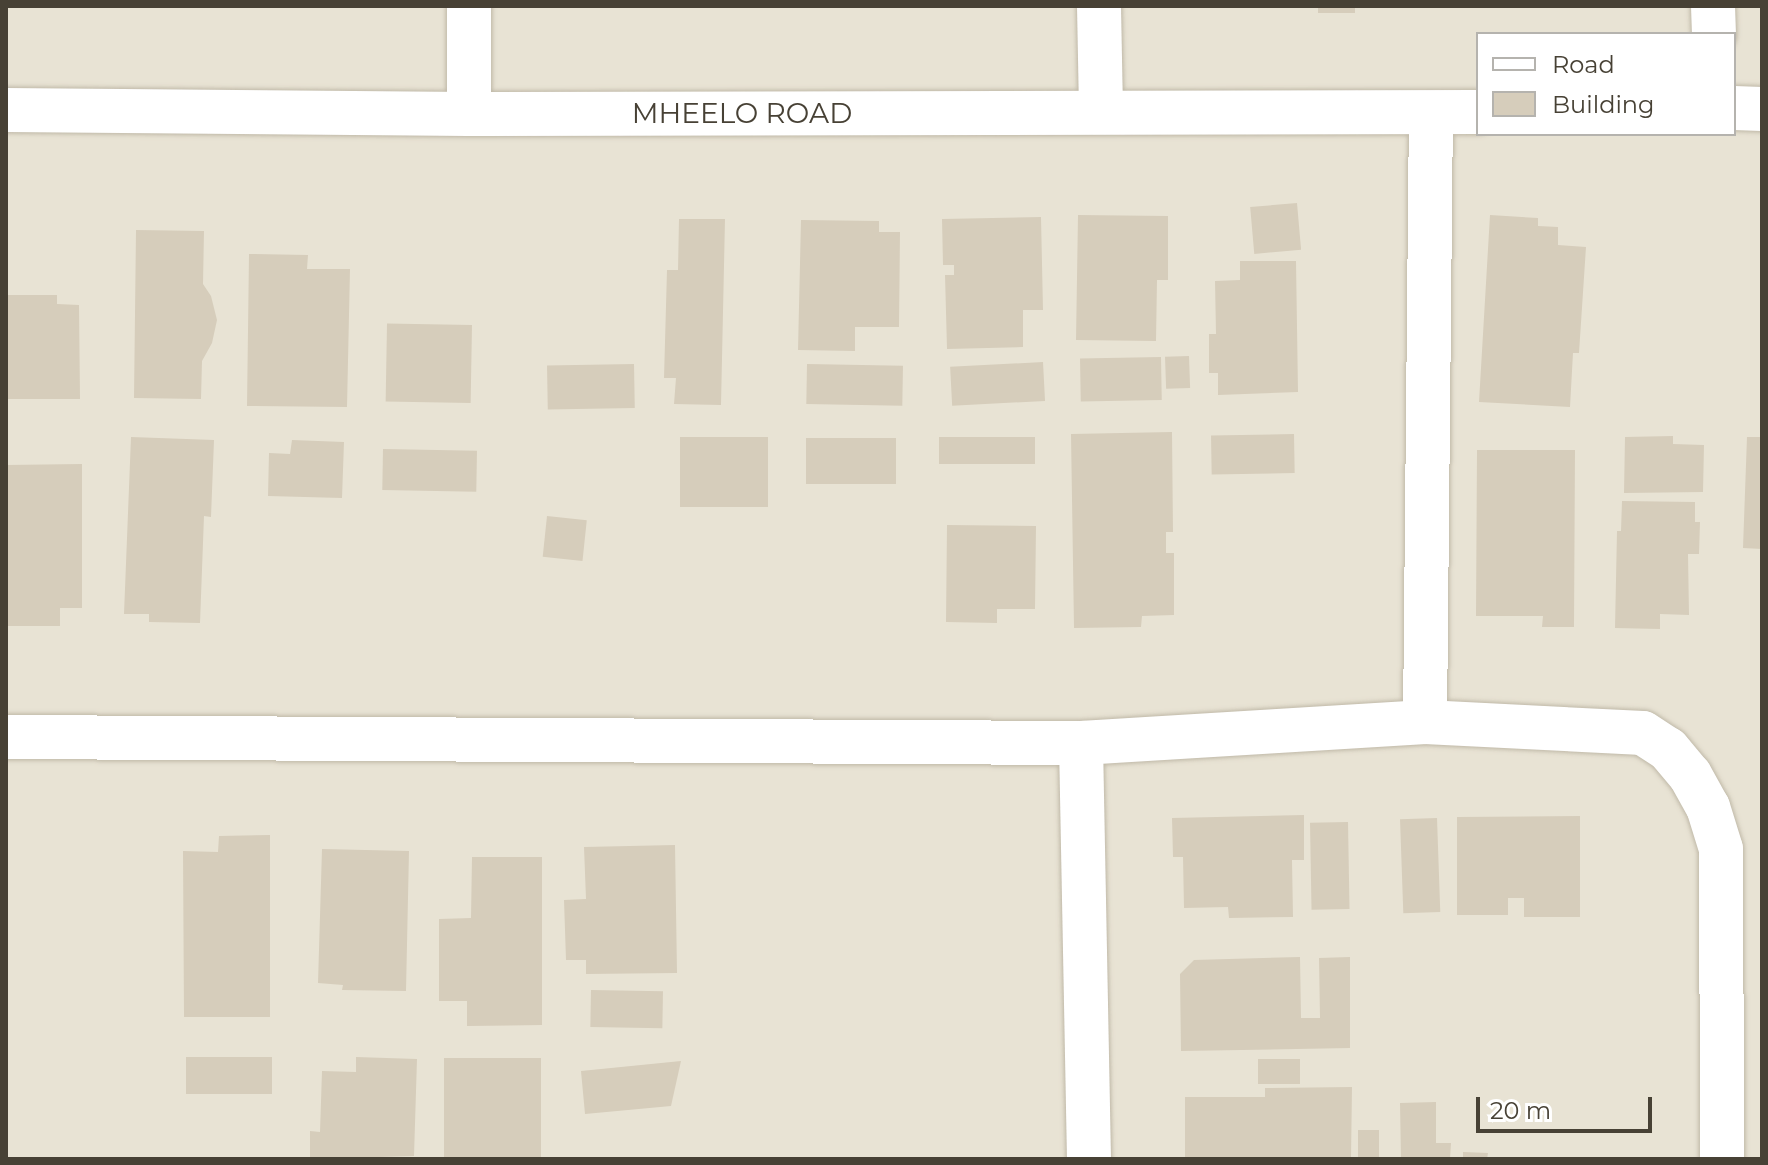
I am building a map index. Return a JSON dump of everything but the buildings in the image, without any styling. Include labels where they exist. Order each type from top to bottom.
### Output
[{"type":"street","points":[[469,6],[469,114]]},
{"type":"street","points":[[1099,6],[1101,111]]},
{"type":"street","points":[[1713,6],[1714,32]]},
{"type":"street","points":[[1736,108],[1762,109]]},
{"type":"street","name":"MHEELO ROAD","points":[[6,110],[469,114],[1476,112]]},
{"type":"street","points":[[1425,722],[1431,113]]},
{"type":"street","points":[[6,737],[1081,743],[1425,722],[1643,733],[1668,749],[1690,775],[1708,807],[1721,849],[1722,1159]]},
{"type":"street","points":[[1081,743],[1089,1159]]},
{"type":"shaded area","points":[[6,6],[1762,6],[1762,1159],[6,1159]]}]
